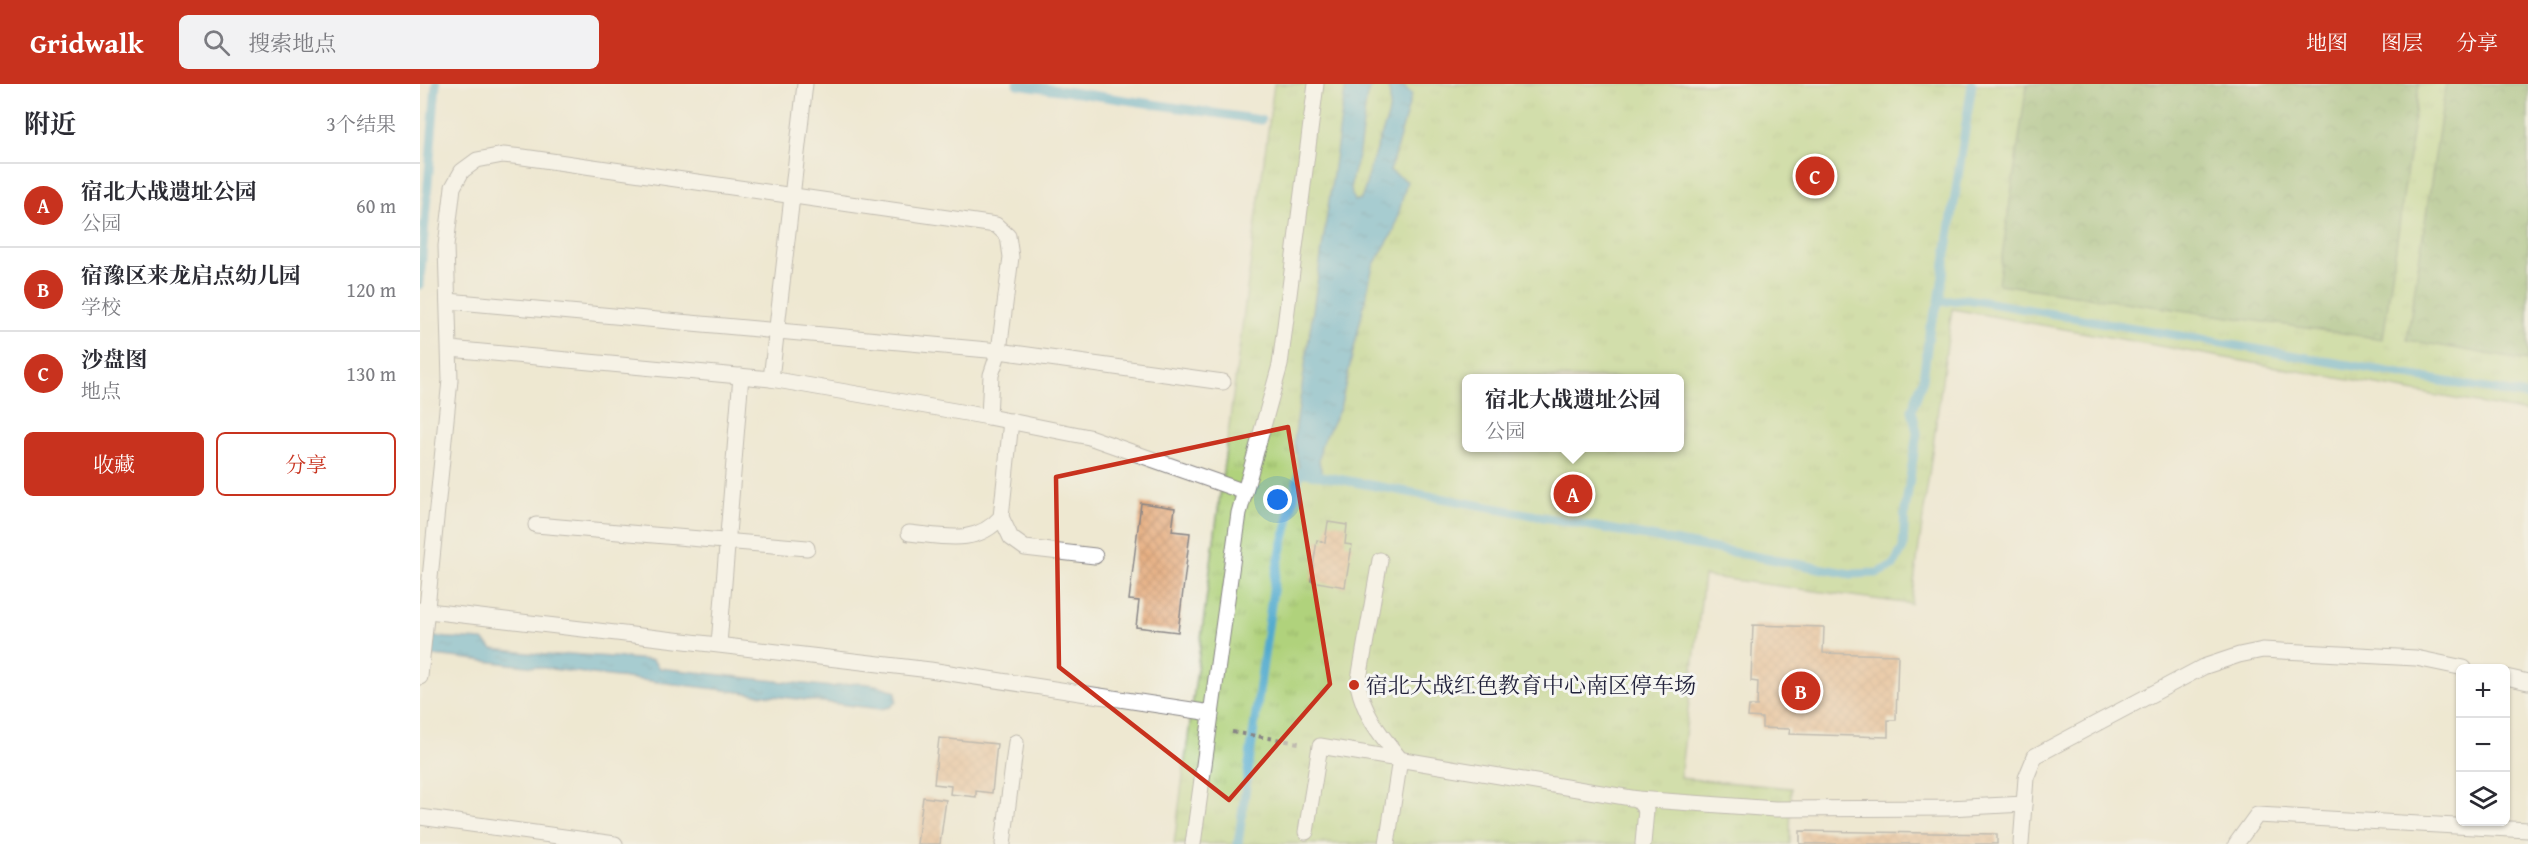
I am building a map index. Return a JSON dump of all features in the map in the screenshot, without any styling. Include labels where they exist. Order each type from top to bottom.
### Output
[{"type":"lane","points":[[771,379],[805,84]]},
{"type":"lane","points":[[1193,844],[1239,513],[1280,365],[1316,84]]},
{"type":"lane","points":[[420,677],[423,611],[450,380],[446,246],[453,187],[462,171],[477,160],[503,155],[523,157],[996,225],[1008,236],[1011,257],[999,351],[991,375],[989,417]]},
{"type":"lane","points":[[448,301],[999,351],[1223,382]]},
{"type":"lane","points":[[450,349],[771,379],[989,417],[1089,437],[1245,492]]},
{"type":"lane","points":[[718,644],[741,376]]},
{"type":"lane","points":[[1011,421],[1001,517],[1011,538],[1025,548],[1095,556]]},
{"type":"lane","points":[[909,533],[963,538],[991,528],[1001,517]]},
{"type":"lane","points":[[536,525],[807,548]]},
{"type":"lane","points":[[1380,560],[1358,685],[1371,723],[1400,759],[1387,844]]},
{"type":"lane","points":[[423,611],[930,670],[1211,713]]},
{"type":"lane","points":[[2021,844],[2026,778],[2035,756],[2204,667],[2239,655],[2263,650],[2416,658],[2456,667]]},
{"type":"lane","points":[[2510,678],[2528,682]]},
{"type":"lane","points":[[1003,844],[1016,742]]},
{"type":"lane","points":[[1306,832],[1320,746],[1637,799],[1775,808],[2024,804]]},
{"type":"lane","points":[[1637,799],[1646,810],[1643,844]]},
{"type":"lane","points":[[2236,844],[2257,815],[2528,830]]},
{"type":"lane","points":[[420,817],[615,844]]},
{"type":"path","points":[[1237,733],[1320,746]]},
{"type":"highlighted area","points":[[1288,427],[1330,684],[1229,800],[1059,667],[1056,477]]},
{"type":"green space","points":[[1274,84],[2528,84],[2528,412],[1952,309],[1911,604],[1704,576],[1680,778],[1791,788],[1790,844],[1174,844]]},
{"type":"green space","points":[[2027,84],[2419,84],[2383,339],[1998,284]]},
{"type":"green space","points":[[2446,84],[2528,84],[2528,361],[2407,340]]},
{"type":"water","points":[[1346,84],[1401,84],[1412,94],[1390,171],[1407,181],[1394,231],[1373,266],[1340,408],[1321,446],[1319,462],[1323,476],[1300,472],[1294,441]],"holes":[[[1377,85],[1388,87],[1390,105],[1386,123],[1361,199],[1354,201],[1351,182],[1359,151],[1367,95],[1371,88]]]},
{"type":"water","points":[[420,636],[483,640],[493,649],[556,656],[570,654],[653,660],[659,668],[832,687],[856,683],[873,684],[896,692],[896,702],[890,707],[880,709],[443,656],[420,656]]},
{"type":"building","points":[[1141,503],[1175,508],[1172,531],[1190,533],[1178,632],[1136,627],[1139,601],[1129,600]]},
{"type":"building","points":[[1328,522],[1347,525],[1345,544],[1352,545],[1345,587],[1311,581],[1317,540],[1325,542]]},
{"type":"building","points":[[1753,625],[1824,627],[1823,653],[1898,655],[1896,720],[1888,720],[1888,737],[1789,734],[1790,729],[1762,728],[1762,718],[1748,717],[1749,706],[1757,706],[1758,682],[1751,681]]},
{"type":"building","points":[[939,738],[997,744],[992,793],[976,791],[976,797],[950,794],[951,786],[934,784]]},
{"type":"building","points":[[923,797],[946,800],[940,844],[917,844]]},
{"type":"building","points":[[1800,831],[1997,834],[1997,844],[1800,844]]},
{"type":"waterway","points":[[420,285],[436,84]]},
{"type":"waterway","points":[[1017,84],[1261,120]]},
{"type":"waterway","points":[[1939,302],[1972,84]]},
{"type":"waterway","points":[[1238,844],[1275,576],[1300,472],[1851,574],[1877,573],[1893,566],[1903,548],[1905,511],[1917,433],[1912,410],[1923,379],[1930,326],[1939,302],[1967,299],[2528,396]]},
{"type":"place","name":"沙盘图","points":[[1815,176]]},
{"type":"place","name":"宿北大战遗址公园","points":[[1573,494]]},
{"type":"place","name":"宿北大战红色教育中心南区停车场","points":[[1354,685]]},
{"type":"place","name":"宿豫区来龙启点幼儿园","points":[[1801,691]]}]
